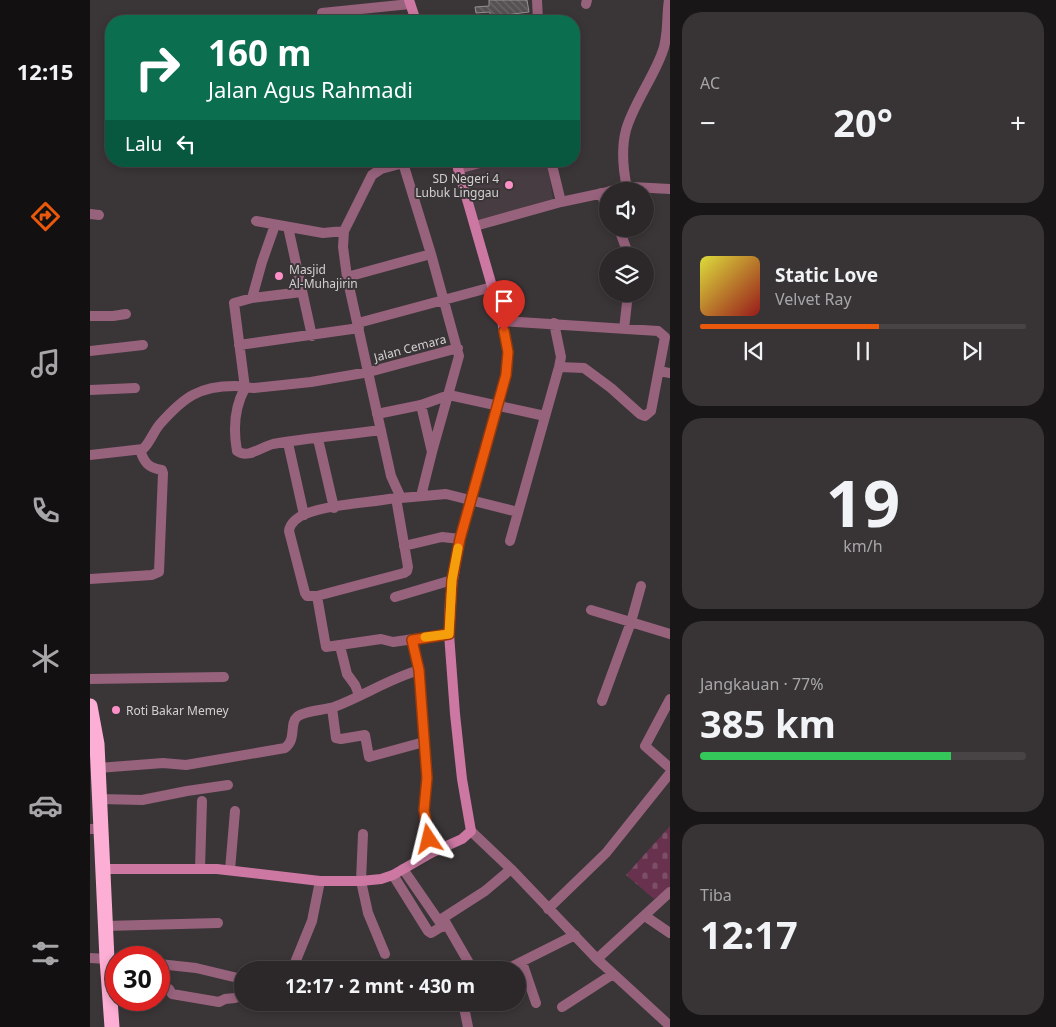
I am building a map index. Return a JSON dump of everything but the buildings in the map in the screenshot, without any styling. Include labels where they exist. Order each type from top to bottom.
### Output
[{"type":"highway","points":[[90,706],[93,744],[98,768],[95,829],[102,868],[108,946]]},
{"type":"highway","points":[[112,1011],[112,1027]]},
{"type":"street","points":[[537,0],[538,15]]},
{"type":"street","points":[[322,13],[410,2],[414,15]]},
{"type":"street","points":[[626,182],[623,156],[626,130],[663,52],[667,36],[667,2]]},
{"type":"street","points":[[388,167],[380,169],[372,175],[344,231],[343,247],[347,277],[377,414],[398,498],[408,567],[406,572],[318,596],[310,597],[305,593],[289,531],[292,523],[304,515],[334,508],[398,498],[442,493],[518,512]]},
{"type":"street","points":[[408,167],[458,348],[459,359],[421,496]]},
{"type":"street","points":[[458,167],[502,321],[508,366],[460,539],[452,580],[449,634],[462,779],[471,830],[597,959],[670,1026]]},
{"type":"street","points":[[552,167],[561,202]]},
{"type":"street","points":[[654,189],[670,189]]},
{"type":"street","points":[[475,226],[599,194]]},
{"type":"street","points":[[256,221],[323,233],[344,231]]},
{"type":"street","points":[[252,298],[275,225]]},
{"type":"street","points":[[288,227],[312,336]]},
{"type":"street","points":[[347,277],[432,254]]},
{"type":"street","points":[[238,345],[312,336],[358,326],[492,287]]},
{"type":"street","points":[[302,292],[252,298],[237,302],[234,305],[245,388],[240,397],[235,417],[237,452],[252,453],[268,446],[288,442],[381,430]]},
{"type":"street","points":[[624,329],[627,302]]},
{"type":"street","points":[[90,316],[126,314]]},
{"type":"street","points":[[502,321],[658,330],[665,335],[651,411],[645,416],[640,414],[611,388],[584,368],[560,367]]},
{"type":"street","points":[[510,541],[560,367],[561,357],[554,323]]},
{"type":"street","points":[[90,350],[142,345]]},
{"type":"street","name":"Jalan Cemara","points":[[140,450],[146,446],[159,425],[180,403],[210,387],[238,386],[245,388],[312,382],[369,372],[458,348]]},
{"type":"street","points":[[659,371],[670,373]]},
{"type":"street","points":[[90,390],[135,388]]},
{"type":"street","points":[[377,414],[421,404],[449,395],[545,416]]},
{"type":"street","points":[[421,404],[432,452]]},
{"type":"street","points":[[318,439],[334,508]]},
{"type":"street","points":[[288,442],[304,515]]},
{"type":"street","points":[[90,454],[140,450],[145,463],[154,469],[162,470],[163,473],[159,572],[152,575],[90,579]]},
{"type":"street","points":[[404,546],[442,537],[460,539]]},
{"type":"street","points":[[395,597],[452,580]]},
{"type":"street","points":[[602,701],[631,622],[641,586]]},
{"type":"street","points":[[318,596],[325,645],[328,648],[381,639],[393,642],[449,634]]},
{"type":"street","points":[[591,610],[670,634]]},
{"type":"street","points":[[412,640],[419,670],[427,778],[424,810],[431,853]]},
{"type":"street","points":[[340,646],[347,674],[359,695]]},
{"type":"street","points":[[98,768],[163,763],[186,765],[285,748],[290,744],[296,717],[332,708],[401,676],[419,670]]},
{"type":"street","points":[[90,679],[224,676]]},
{"type":"street","points":[[670,699],[645,746],[670,768]]},
{"type":"street","points":[[332,708],[336,738],[341,739],[364,735],[370,757],[424,742]]},
{"type":"street","points":[[548,909],[606,853],[670,773]]},
{"type":"street","points":[[96,804],[142,800],[187,791],[228,786]]},
{"type":"street","points":[[200,869],[202,801]]},
{"type":"street","points":[[230,870],[235,811]]},
{"type":"street","points":[[102,868],[230,870],[320,880],[361,881],[381,879],[393,875],[431,853],[462,839],[471,830]]},
{"type":"street","points":[[363,834],[361,881],[368,913],[385,954]]},
{"type":"street","points":[[403,869],[467,961]]},
{"type":"street","points":[[444,926],[445,916],[485,891],[511,869]]},
{"type":"street","points":[[393,875],[428,931],[431,932],[444,926]]},
{"type":"street","points":[[296,961],[312,921],[320,880]]},
{"type":"street","points":[[597,959],[670,892]]},
{"type":"street","points":[[645,916],[670,933]]},
{"type":"street","points":[[105,926],[218,923]]},
{"type":"street","points":[[524,961],[575,935]]},
{"type":"street","points":[[90,958],[105,961]]},
{"type":"street","points":[[170,965],[196,968],[234,977]]},
{"type":"street","points":[[526,973],[536,1002]]},
{"type":"street","points":[[562,1007],[613,974]]},
{"type":"street","points":[[170,988],[172,994],[219,1002],[234,998]]},
{"type":"street","points":[[464,1011],[468,1027]]},
{"type":"shaded area","name":"SD Negeri 4 Lubuk Linggau","points":[[477,167],[548,167],[553,199],[477,220],[463,171]]},
{"type":"green space","points":[[670,826],[670,887],[654,899],[626,875]]},
{"type":"slow traffic","points":[[425,637],[449,634],[450,598],[458,548]]},
{"type":"place","name":"SD Negeri 4 Lubuk Linggau","points":[[509,185]]},
{"type":"place","name":"Masjid Al-Muhajirin","points":[[279,276]]},
{"type":"place","name":"Roti Bakar Memey","points":[[116,710]]},
{"type":"route","points":[[429,839],[424,810],[427,778],[419,670],[412,640],[449,634],[452,580],[460,539],[508,366],[508,352],[504,331]]}]
